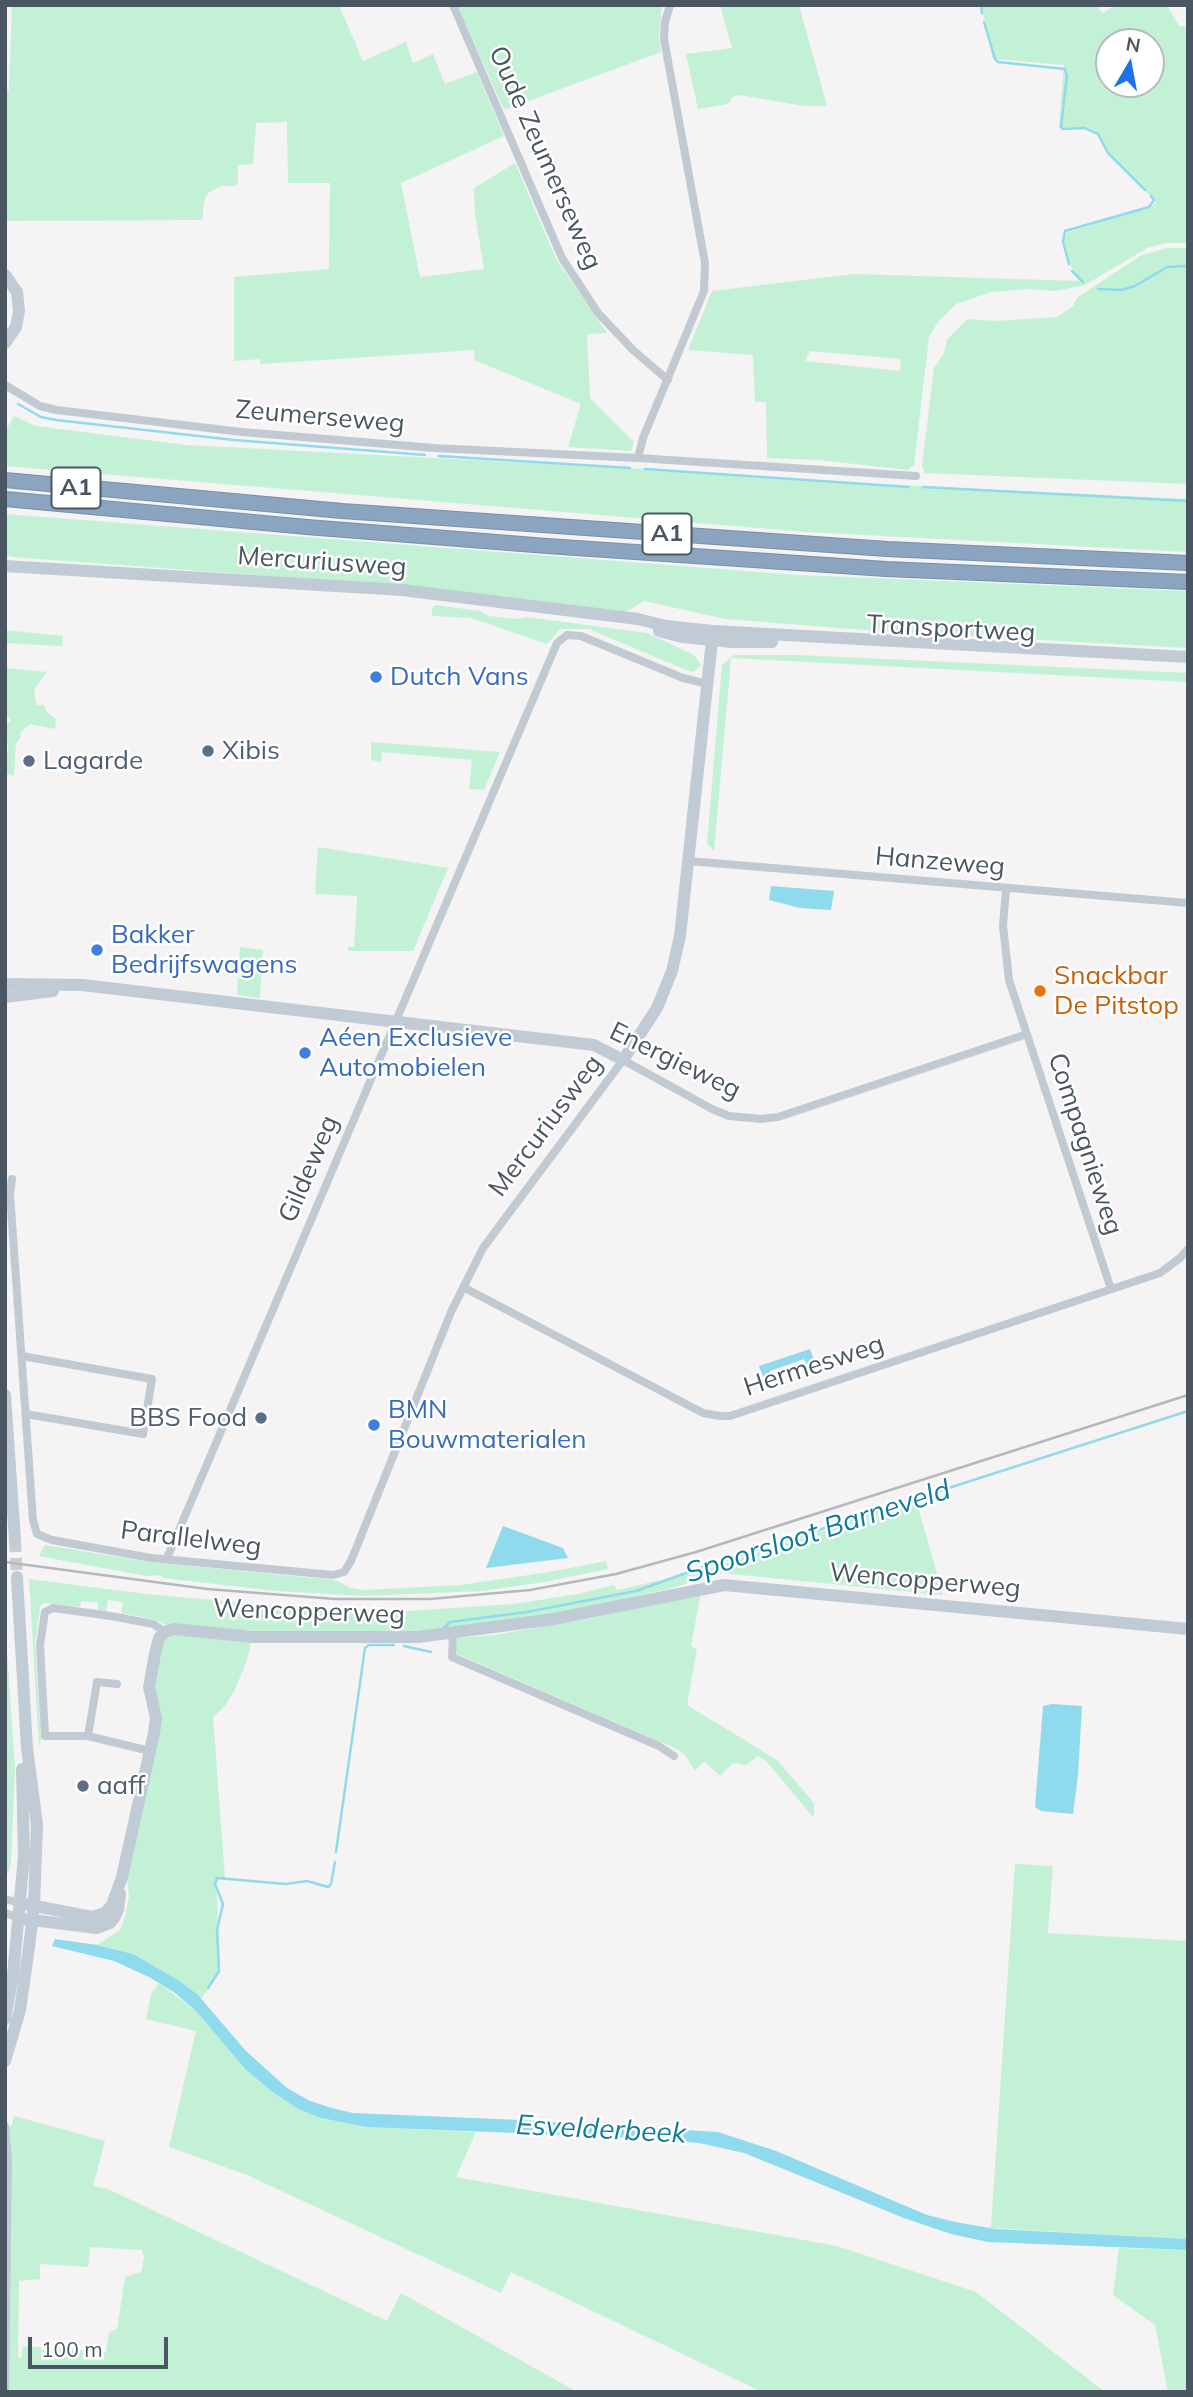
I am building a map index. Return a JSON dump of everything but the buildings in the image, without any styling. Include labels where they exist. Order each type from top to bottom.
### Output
[{"type":"highway","name":"A1","points":[[5,480],[161,496],[481,521],[887,549],[1188,563]]},
{"type":"highway","name":"A1","points":[[5,499],[547,546],[886,569],[1188,582]]},
{"type":"street","name":"Oude Zeumerseweg","points":[[453,5],[562,258],[598,313],[668,380]]},
{"type":"street","points":[[638,458],[643,438],[704,291],[705,263],[664,39],[670,5]]},
{"type":"street","points":[[5,275],[16,292],[19,311],[16,327],[5,343]]},
{"type":"street","name":"Zeumerseweg","points":[[5,385],[40,406],[242,432],[433,448],[916,476]]},
{"type":"street","name":"Mercuriusweg","points":[[9,564],[402,590],[622,618],[667,634],[713,636],[680,936],[672,971],[657,1009],[623,1060],[483,1248],[463,1287],[351,1561],[341,1573]]},
{"type":"street","name":"Gildeweg","points":[[167,1558],[557,643],[567,635],[581,636],[682,678],[708,684]]},
{"type":"street","name":"Transportweg","points":[[713,636],[1188,657]]},
{"type":"street","name":"Transportweg","points":[[713,636],[746,643],[791,642],[1188,663]]},
{"type":"street","name":"Hanzeweg","points":[[689,861],[1188,903]]},
{"type":"street","name":"Compagnieweg","points":[[1006,888],[1003,926],[1009,980],[1111,1289]]},
{"type":"street","name":"Energieweg","points":[[5,984],[82,985],[594,1045],[712,1109],[729,1116],[761,1119],[778,1117],[1027,1034]]},
{"type":"street","name":"Energieweg","points":[[5,997],[56,990],[125,990]]},
{"type":"street","points":[[12,1179],[10,1194],[26,1414],[143,1434],[152,1379],[22,1356]]},
{"type":"street","name":"Hermesweg","points":[[463,1287],[703,1413],[730,1416],[1160,1273],[1188,1249]]},
{"type":"street","points":[[5,1395],[12,1539],[5,1485]]},
{"type":"street","name":"Parallelweg","points":[[26,1414],[33,1520],[37,1534],[52,1540],[151,1558],[323,1575],[341,1573]]},
{"type":"street","points":[[5,2019],[13,1975],[24,1856],[14,1577],[27,1748],[37,1825],[34,1906],[20,2010],[5,2060]]},
{"type":"street","name":"Wencopperweg","points":[[88,1736],[49,1737],[44,1733],[40,1645],[45,1612],[48,1609],[153,1624],[165,1632],[179,1629],[253,1637],[418,1637],[554,1619],[724,1585],[1188,1629]]},
{"type":"street","points":[[5,1913],[32,1920],[97,1927],[114,1918],[118,1910],[122,1877],[156,1718],[149,1681],[159,1638],[165,1632]]},
{"type":"street","points":[[453,1634],[452,1657],[659,1746],[674,1756]]},
{"type":"street","points":[[117,1684],[97,1682],[88,1736],[150,1751]]},
{"type":"street","points":[[5,1899],[99,1916],[111,1905],[122,1877]]},
{"type":"street","points":[[5,2126],[8,2158],[5,2392]]},
{"type":"green space","points":[[12,5],[339,5],[363,61],[406,42],[413,63],[433,54],[445,84],[477,72],[504,136],[401,183],[420,277],[484,269],[475,214],[474,188],[515,163],[556,259],[607,333],[587,334],[590,398],[634,442],[631,451],[568,447],[581,404],[474,360],[475,350],[260,364],[261,359],[234,361],[234,277],[329,269],[330,183],[288,183],[287,122],[256,123],[253,164],[238,165],[236,186],[222,186],[209,192],[205,198],[202,220],[5,221],[5,90],[9,90]]},
{"type":"green space","points":[[457,5],[662,5],[659,37],[661,52],[504,110]]},
{"type":"green space","points":[[720,5],[799,5],[827,106],[804,106],[740,95],[732,97],[728,104],[698,109],[686,54],[732,48]]},
{"type":"green space","points":[[981,5],[1097,5],[1102,13],[1117,5],[1167,5],[1179,26],[1188,27],[1188,243],[1166,243],[1149,247],[1085,285],[1055,291],[1029,289],[991,292],[956,304],[938,322],[929,337],[914,465],[908,470],[819,460],[767,458],[766,402],[755,402],[753,355],[688,350],[712,291],[853,274],[1079,281],[1066,257],[1066,233],[1152,206],[1156,202],[1109,152],[1096,131],[1088,127],[1059,128],[1064,65],[993,59]],"holes":[[[810,351],[901,359],[900,371],[805,361]]]},
{"type":"green space","points":[[1167,248],[1188,248],[1188,484],[925,473],[922,466],[934,368],[944,353],[947,340],[967,319],[996,321],[1057,317],[1072,307],[1078,297],[1142,255]]},
{"type":"green space","points":[[14,416],[36,426],[186,445],[1188,499],[1188,552],[807,532],[5,466],[5,432]]},
{"type":"green space","points":[[5,514],[798,575],[1188,591],[1188,648],[878,631],[725,619],[644,601],[624,613],[282,577],[12,557],[5,555]]},
{"type":"green space","points":[[435,605],[480,611],[489,616],[518,619],[526,617],[647,633],[694,655],[701,665],[694,672],[686,670],[589,629],[560,629],[547,644],[471,618],[432,616]]},
{"type":"green space","points":[[5,630],[63,636],[62,646],[5,643]]},
{"type":"green space","points":[[734,655],[798,655],[1188,673],[1188,682],[731,658],[714,851],[707,843],[722,665]]},
{"type":"green space","points":[[5,668],[47,672],[35,688],[34,695],[37,706],[44,705],[46,711],[56,719],[55,729],[30,724],[21,732],[16,743],[14,775],[5,774],[8,747],[5,726],[11,721],[5,713]]},
{"type":"green space","points":[[371,742],[500,752],[484,790],[469,789],[472,760],[382,752],[381,762],[371,760]]},
{"type":"green space","points":[[318,847],[448,868],[413,951],[348,951],[348,947],[354,947],[357,896],[315,894]]},
{"type":"green space","points":[[240,947],[263,950],[260,998],[237,995]]},
{"type":"green space","points":[[916,1500],[943,1595],[721,1573],[672,1588],[577,1610],[426,1633],[277,1632],[167,1626],[153,1619],[121,1613],[123,1602],[108,1600],[106,1611],[98,1610],[98,1603],[81,1601],[80,1607],[44,1603],[40,1607],[35,1644],[41,1739],[39,1747],[29,1579],[146,1594],[326,1610],[409,1611],[514,1604],[578,1594],[614,1585],[617,1590],[701,1571]]},
{"type":"green space","points":[[45,1545],[149,1562],[335,1580],[351,1588],[364,1590],[460,1585],[606,1561],[608,1569],[482,1591],[364,1596],[276,1591],[163,1578],[160,1575],[146,1576],[39,1556]]},
{"type":"green space","points":[[701,1592],[691,1646],[697,1649],[687,1705],[777,1760],[814,1803],[814,1818],[765,1760],[758,1756],[746,1765],[733,1763],[720,1776],[704,1761],[695,1771],[679,1750],[455,1653],[457,1638],[494,1635],[588,1619]]},
{"type":"green space","points":[[5,1621],[15,1768],[11,1864],[7,1875],[5,1874]]},
{"type":"green space","points":[[177,1633],[251,1642],[235,1689],[225,1706],[213,1717],[225,1878],[216,1878],[220,1965],[218,1976],[201,1999],[178,1980],[133,1954],[97,1945],[120,1930],[126,1913],[129,1896],[127,1878],[142,1805],[154,1680],[166,1636]]},
{"type":"green space","points":[[1015,1864],[1053,1866],[1048,1933],[1188,1941],[1188,2239],[991,2228]]},
{"type":"green space","points":[[159,1983],[196,2011],[246,2070],[298,2109],[321,2118],[366,2127],[476,2132],[456,2177],[837,2246],[976,2292],[1105,2392],[762,2392],[511,2272],[501,2293],[247,2175],[169,2147],[196,2031],[146,2019],[151,1994]]},
{"type":"green space","points":[[14,2116],[105,2141],[93,2186],[108,2189],[387,2321],[401,2293],[577,2392],[5,2392],[5,2129],[12,2125]],"holes":[[[90,2247],[142,2250],[144,2257],[141,2272],[125,2277],[117,2329],[109,2332],[106,2352],[23,2346],[21,2358],[18,2358],[19,2281],[40,2279],[40,2264],[88,2267]]]},
{"type":"green space","points":[[1119,2248],[1188,2250],[1188,2392],[1168,2392],[1155,2325],[1113,2295]]},
{"type":"water","points":[[771,886],[834,891],[831,910],[800,908],[769,900]]},
{"type":"water","points":[[810,1349],[817,1368],[808,1370],[804,1359],[770,1371],[774,1383],[766,1385],[759,1366]]},
{"type":"water","points":[[503,1526],[563,1548],[568,1558],[486,1568]]},
{"type":"water","points":[[1043,1706],[1082,1706],[1073,1814],[1041,1811],[1035,1807]]},
{"type":"water","name":"Esvelderbeek","points":[[55,1939],[133,1954],[178,1980],[198,1995],[245,2050],[287,2088],[310,2101],[332,2108],[353,2113],[718,2132],[776,2151],[927,2215],[996,2229],[1188,2239],[1188,2250],[988,2242],[951,2234],[904,2218],[744,2153],[699,2143],[640,2138],[366,2127],[321,2118],[298,2109],[246,2070],[196,2011],[175,1993],[151,1978],[114,1961],[52,1946]]},
{"type":"waterway","points":[[981,5],[982,13]]},
{"type":"waterway","points":[[984,22],[998,62],[1065,69],[1067,76],[1061,127],[1085,128],[1098,134],[1108,153],[1145,190]]},
{"type":"waterway","points":[[1069,264],[1063,242],[1065,231],[1149,207],[1154,200],[1151,196]]},
{"type":"waterway","points":[[1098,289],[1122,290],[1135,286],[1167,267],[1188,266]]},
{"type":"waterway","points":[[1072,271],[1083,282]]},
{"type":"waterway","points":[[18,404],[41,417],[56,420],[234,440],[425,455]]},
{"type":"waterway","points":[[439,456],[630,468]]},
{"type":"waterway","points":[[645,469],[909,487]]},
{"type":"waterway","points":[[923,487],[1188,501]]},
{"type":"waterway","name":"Spoorsloot Barneveld","points":[[444,1628],[450,1622],[527,1612],[636,1591],[1188,1411]]},
{"type":"waterway","name":"Spoorsloot Barneveld","points":[[336,1852],[365,1648],[369,1645],[394,1645]]},
{"type":"waterway","name":"Spoorsloot Barneveld","points":[[404,1646],[431,1652]]},
{"type":"waterway","name":"Spoorsloot Barneveld","points":[[208,1988],[219,1971],[217,1930],[223,1904],[215,1884],[217,1878],[286,1884],[307,1881],[328,1887],[335,1862]]},
{"type":"tunnel","points":[[15,1540],[17,1577]]},
{"type":"railway","points":[[5,1562],[207,1589],[335,1599],[430,1599],[530,1590],[616,1574],[696,1552],[1188,1395]]},
{"type":"place","name":"Dutch Vans","points":[[376,677]]},
{"type":"place","name":"Xibis","points":[[208,751]]},
{"type":"place","name":"Lagarde","points":[[29,761]]},
{"type":"place","name":"Bakker Bedrijfswagens","points":[[97,950]]},
{"type":"place","name":"Snackbar De Pitstop","points":[[1040,991]]},
{"type":"place","name":"Aéen Exclusieve Automobielen","points":[[305,1053]]},
{"type":"place","name":"BBS Food","points":[[261,1418]]},
{"type":"place","name":"BMN Bouwmaterialen","points":[[374,1425]]},
{"type":"place","name":"aaff","points":[[83,1786]]}]
